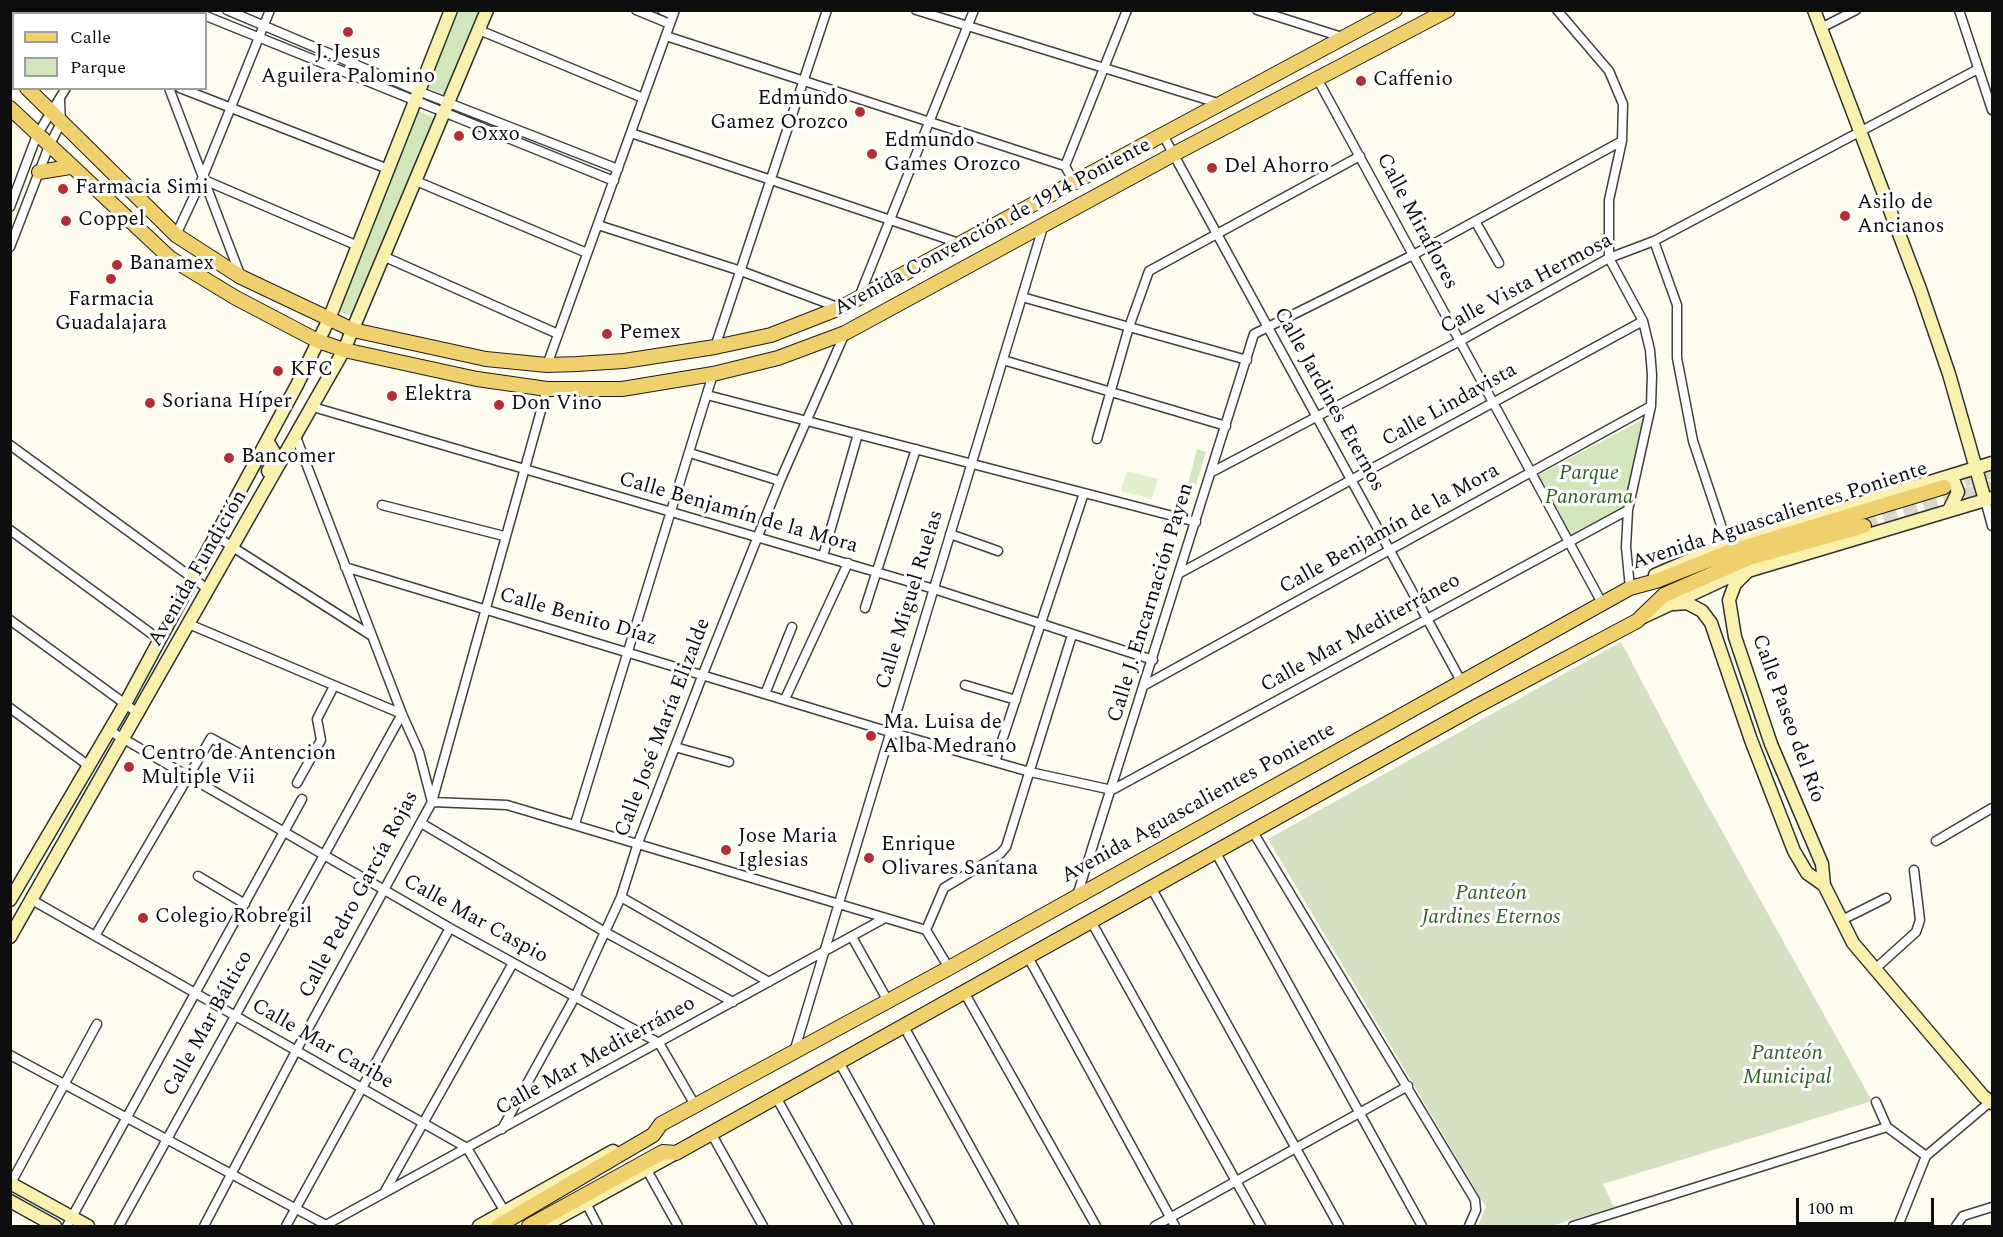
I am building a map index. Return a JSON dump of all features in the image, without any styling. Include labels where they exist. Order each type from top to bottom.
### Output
[{"type":"main road","name":"Avenida Convención de 1914 Poniente","points":[[29,90],[176,235],[241,277],[352,330],[486,359],[547,365],[624,361],[715,347],[771,334],[840,308],[1395,10]]},
{"type":"main road","name":"Avenida Convención de 1914 Poniente","points":[[10,108],[70,167],[170,258],[236,298],[318,341],[344,350],[477,379],[547,389],[621,388],[713,374],[778,357],[845,333],[1043,227],[1173,154],[1448,10]]},
{"type":"main road","points":[[39,172],[70,167]]},
{"type":"main road","name":"Avenida Aguascalientes Poniente","points":[[498,1227],[653,1135],[661,1124],[949,968],[1630,588],[1656,581],[1729,552],[1945,482]]},
{"type":"main road","name":"Avenida Aguascalientes Poniente","points":[[529,1227],[663,1152],[676,1153],[903,1025],[1216,854],[1485,701],[1637,621],[1664,595],[1733,564],[1864,526]]},
{"type":"street","points":[[227,10],[416,96],[444,114],[614,181]]},
{"type":"street","points":[[176,235],[202,179],[270,10]]},
{"type":"street","name":"Avenida Fundición","points":[[10,900],[110,731],[195,580],[268,442],[329,319],[451,10]]},
{"type":"street","name":"Avenida Fundición","points":[[10,937],[191,625],[344,350],[487,10]]},
{"type":"street","points":[[636,10],[673,16]]},
{"type":"street","points":[[662,10],[673,16]]},
{"type":"street","points":[[715,347],[827,10]]},
{"type":"street","points":[[916,10],[1222,104]]},
{"type":"street","points":[[857,300],[974,10]]},
{"type":"street","points":[[1065,166],[1127,10]]},
{"type":"street","points":[[1257,10],[1345,38]]},
{"type":"street","points":[[1557,10],[1609,71],[1623,104],[1622,141],[1609,200],[1609,258],[1643,321],[1650,350],[1651,406],[1628,510],[1626,547],[1630,588]]},
{"type":"street","points":[[1814,10],[1924,300],[1989,499],[1992,526]]},
{"type":"street","points":[[1821,28],[1856,10]]},
{"type":"street","points":[[1959,10],[1992,110]]},
{"type":"street","points":[[207,16],[416,96],[449,102],[618,169]]},
{"type":"street","points":[[547,365],[673,16]]},
{"type":"street","points":[[479,30],[643,98]]},
{"type":"street","points":[[666,36],[1065,166],[1074,182]]},
{"type":"street","name":"Calle Vista Hermosa","points":[[1212,472],[1460,341],[1609,258],[1654,241],[1978,69]]},
{"type":"street","name":"Calle Miraflores","points":[[1318,80],[1602,603]]},
{"type":"street","points":[[10,207],[38,135],[65,90]]},
{"type":"street","points":[[170,90],[241,277]]},
{"type":"street","points":[[185,90],[388,169]]},
{"type":"street","points":[[10,247],[49,146],[61,123],[60,100]]},
{"type":"street","points":[[631,132],[962,244]]},
{"type":"street","name":"Calle Jardines Eternos","points":[[1163,135],[1461,681]]},
{"type":"street","points":[[1268,327],[1413,255],[1622,141]]},
{"type":"street","points":[[1097,438],[1129,327],[1149,271],[1360,156]]},
{"type":"street","points":[[202,179],[358,246]]},
{"type":"street","points":[[416,181],[587,253]]},
{"type":"street","points":[[1475,221],[1498,263]]},
{"type":"street","points":[[598,225],[741,271],[840,308]]},
{"type":"street","name":"Calle Miguel Ruelas","points":[[794,1052],[1043,227]]},
{"type":"street","points":[[1654,241],[1677,305],[1677,358],[1693,441],[1722,528]]},
{"type":"street","points":[[385,257],[558,334]]},
{"type":"street","points":[[1022,297],[1247,360]]},
{"type":"street","name":"Calle Lindavista","points":[[1180,573],[1643,321]]},
{"type":"street","name":"Calle J. Encarnación Payen","points":[[1077,896],[1254,334],[1268,327]]},
{"type":"street","name":"Calle José María Elizalde","points":[[502,1129],[576,995],[621,897],[638,843],[703,674],[780,481],[845,333]]},
{"type":"street","points":[[1003,360],[1111,390],[1226,426]]},
{"type":"street","points":[[575,824],[672,514],[713,374]]},
{"type":"street","name":"Calle Pedro García Rojas","points":[[204,1227],[296,1051],[385,892],[432,802],[504,536],[547,389]]},
{"type":"street","points":[[707,395],[1196,522]]},
{"type":"street","name":"Calle Benjamín de la Mora","points":[[1145,685],[1651,406]]},
{"type":"street","name":"Calle Benjamín de la Mora","points":[[313,407],[672,514],[823,555],[1153,660]]},
{"type":"street","points":[[823,555],[858,434]]},
{"type":"street","points":[[296,437],[426,772],[432,802],[507,805],[926,930],[949,968]]},
{"type":"street","points":[[262,498],[265,478],[275,459],[268,442]]},
{"type":"street","points":[[10,445],[209,591]]},
{"type":"street","points":[[865,608],[915,449]]},
{"type":"street","points":[[690,453],[780,481]]},
{"type":"street","name":"Avenida Aguascalientes Poniente","points":[[1945,482],[1992,463]]},
{"type":"street","points":[[1945,482],[1954,482],[1958,492],[1949,510]]},
{"type":"street","points":[[996,762],[1084,493]]},
{"type":"street","name":"Avenida Aguascalientes Poniente","points":[[1637,621],[1706,586],[1749,570],[1989,499]]},
{"type":"street","points":[[382,505],[504,536]]},
{"type":"street","name":"Calle Mar Mediterráneo","points":[[1112,790],[1628,510]]},
{"type":"street","points":[[10,530],[160,640]]},
{"type":"street","points":[[950,534],[998,551]]},
{"type":"street","points":[[217,537],[372,636]]},
{"type":"street","points":[[785,699],[848,563]]},
{"type":"street","name":"Calle Benito Díaz","points":[[345,567],[629,651],[890,732],[1030,772],[1112,790]]},
{"type":"street","name":"Calle Paseo del Río","points":[[1749,570],[1735,584],[1729,600],[1735,637],[1771,744],[1822,864],[1824,885],[1853,943],[1991,1103]]},
{"type":"street","name":"Calle Paseo del Río","points":[[1671,604],[1687,603],[1702,611],[1711,623],[1751,740],[1794,851],[1807,873],[1824,885]]},
{"type":"street","points":[[10,620],[139,714]]},
{"type":"street","points":[[191,625],[402,714]]},
{"type":"street","points":[[765,694],[792,627]]},
{"type":"street","points":[[926,930],[944,888],[1000,854],[1006,847],[1072,635]]},
{"type":"street","points":[[965,685],[1016,700]]},
{"type":"street","points":[[297,783],[321,740],[317,719],[334,686]]},
{"type":"street","points":[[11,709],[89,766]]},
{"type":"street","name":"Calle Mar Báltico","points":[[119,1227],[166,1138],[402,714]]},
{"type":"street","name":"Calle Mar Caspio","points":[[110,731],[165,764],[174,766],[185,775],[385,892],[576,995],[659,1043],[695,1105]]},
{"type":"street","points":[[95,936],[185,775],[211,738],[244,756]]},
{"type":"street","points":[[675,747],[729,762]]},
{"type":"street","points":[[70,1222],[302,799]]},
{"type":"street","points":[[1936,841],[1992,807]]},
{"type":"street","points":[[421,823],[605,932],[733,1002]]},
{"type":"street","points":[[1252,832],[1475,1200],[1476,1210],[1469,1227]]},
{"type":"street","points":[[1216,854],[1422,1227]]},
{"type":"street","points":[[1875,969],[1916,932],[1920,920],[1914,870]]},
{"type":"street","points":[[198,876],[245,904]]},
{"type":"street","points":[[1152,889],[1339,1227]]},
{"type":"street","points":[[621,897],[769,982]]},
{"type":"street","points":[[1842,920],[1886,898]]},
{"type":"street","name":"Calle Mar Caribe","points":[[32,900],[467,1148],[505,1212]]},
{"type":"street","name":"Calle Mar Mediterráneo","points":[[326,1226],[885,918]]},
{"type":"street","points":[[1092,923],[1261,1227]]},
{"type":"street","points":[[286,1227],[450,928]]},
{"type":"street","points":[[852,937],[888,1001]]},
{"type":"street","points":[[1028,957],[1173,1222]]},
{"type":"street","points":[[384,1194],[513,963]]},
{"type":"street","points":[[964,992],[1096,1227]]},
{"type":"street","points":[[88,1227],[70,1222],[10,1183],[97,1024]]},
{"type":"street","points":[[903,1025],[1014,1227]]},
{"type":"street","points":[[10,1055],[326,1226]]},
{"type":"street","points":[[839,1062],[930,1227]]},
{"type":"street","points":[[1155,1227],[1173,1222],[1237,1181],[1408,1086]]},
{"type":"street","points":[[776,1097],[848,1227]]},
{"type":"street","points":[[1876,1102],[1887,1127],[1926,1156]]},
{"type":"street","points":[[1898,1227],[1926,1156],[1991,1103]]},
{"type":"street","name":"Avenida Aguascalientes Poniente","points":[[479,1227],[661,1124]]},
{"type":"street","points":[[1573,1227],[1887,1127]]},
{"type":"street","points":[[711,1132],[764,1227]]},
{"type":"street","name":"Avenida Aguascalientes Poniente","points":[[544,1227],[676,1153]]},
{"type":"street","points":[[647,1170],[678,1227]]},
{"type":"street","points":[[10,1201],[55,1227]]},
{"type":"street","points":[[586,1203],[598,1227]]},
{"type":"street","points":[[1956,1227],[1963,1216],[1992,1207]]},
{"type":"green space","points":[[459,11],[480,11],[446,95],[427,88]]},
{"type":"green space","points":[[416,110],[436,118],[351,316],[335,309]]},
{"type":"green space","name":"Parque Panorama","points":[[1644,419],[1624,507],[1568,537],[1537,476]]},
{"type":"green space","points":[[1197,449],[1206,452],[1192,496],[1186,493]]},
{"type":"green space","points":[[1127,471],[1158,479],[1152,499],[1121,491]]},
{"type":"green space","name":"Panteón Jardines Eternos","points":[[1621,642],[1692,777],[1872,1101],[1603,1184],[1614,1207],[1551,1226],[1478,1226],[1486,1207],[1268,839]]},
{"type":"tunnel","points":[[1944,487],[1992,471]]},
{"type":"tunnel","points":[[1864,526],[1992,487]]},
{"type":"place","name":"J. Jesus Aguilera Palomino","points":[[348,32]]},
{"type":"place","name":"Caffenio","points":[[1361,81]]},
{"type":"place","name":"Edmundo Gamez Orozco","points":[[860,112]]},
{"type":"place","name":"Oxxo","points":[[459,136]]},
{"type":"place","name":"Edmundo Games Orozco","points":[[872,154]]},
{"type":"place","name":"Del Ahorro","points":[[1212,168]]},
{"type":"place","name":"Farmacia Simi","points":[[63,189]]},
{"type":"place","name":"Asilo de Ancianos","points":[[1845,216]]},
{"type":"place","name":"Coppel","points":[[66,221]]},
{"type":"place","name":"Banamex","points":[[117,265]]},
{"type":"place","name":"Farmacia Guadalajara","points":[[111,279]]},
{"type":"place","name":"Pemex","points":[[607,334]]},
{"type":"place","name":"KFC","points":[[278,371]]},
{"type":"place","name":"Elektra","points":[[392,396]]},
{"type":"place","name":"Soriana Híper","points":[[150,403]]},
{"type":"place","name":"Don Vino","points":[[499,405]]},
{"type":"place","name":"Bancomer","points":[[229,458]]},
{"type":"place","name":"Ma. Luisa de Alba Medrano","points":[[871,736]]},
{"type":"place","name":"Centro de Antencion Multiple Vii","points":[[129,767]]},
{"type":"place","name":"Jose Maria Iglesias","points":[[726,850]]},
{"type":"place","name":"Enrique Olivares Santana","points":[[869,858]]},
{"type":"place","name":"Colegio Robregil","points":[[143,918]]},
{"type":"park label","name":"Panteón Municipal","points":[[1787,1067]]}]
